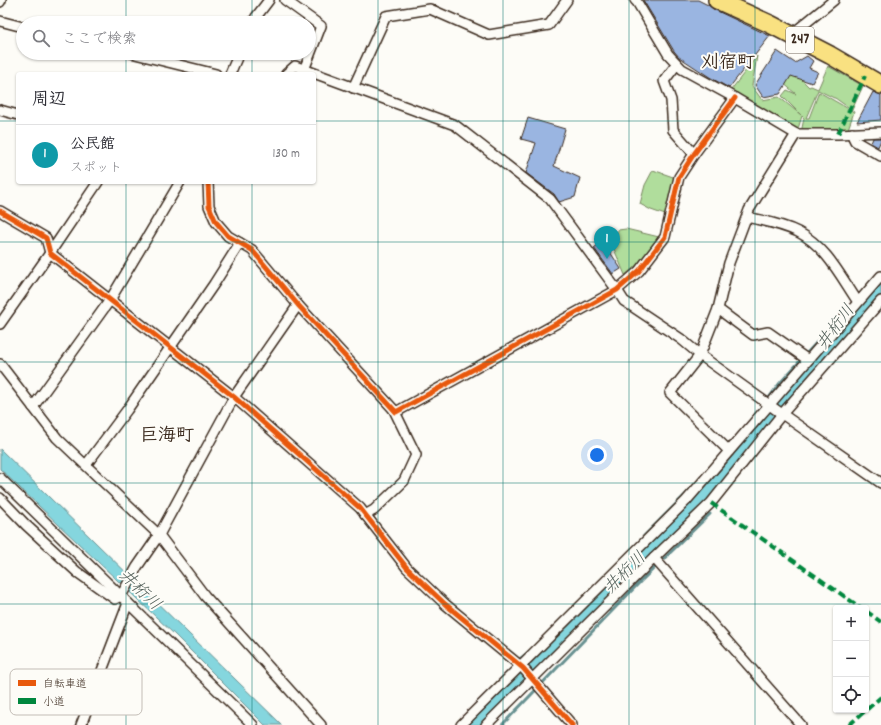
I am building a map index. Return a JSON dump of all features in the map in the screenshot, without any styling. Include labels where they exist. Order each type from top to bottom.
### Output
[{"type":"highway","name":"247","points":[[717,0],[770,24],[830,55],[881,85]]},
{"type":"street","points":[[257,16],[269,0]]},
{"type":"street","points":[[285,0],[307,16]]},
{"type":"street","points":[[353,88],[386,16],[430,10],[489,35],[549,25],[567,0]]},
{"type":"street","points":[[635,0],[668,54],[682,69],[796,134],[881,132]]},
{"type":"street","points":[[791,35],[834,0]]},
{"type":"street","points":[[0,21],[16,25]]},
{"type":"street","points":[[316,22],[321,26],[316,39]]},
{"type":"street","points":[[159,60],[208,72]]},
{"type":"street","points":[[231,72],[236,60]]},
{"type":"street","points":[[304,70],[308,60]]},
{"type":"street","points":[[677,64],[664,81],[671,100],[673,130],[694,154]]},
{"type":"street","points":[[288,72],[295,66],[309,72]]},
{"type":"street","points":[[316,74],[455,126],[550,199],[624,301],[681,339],[700,355],[881,483]]},
{"type":"street","points":[[394,410],[396,412],[617,290],[639,271],[665,237],[679,177],[735,98]]},
{"type":"street","points":[[0,110],[16,114]]},
{"type":"street","points":[[852,133],[852,137],[855,140],[881,156]]},
{"type":"street","points":[[729,450],[670,394],[700,355],[718,309],[729,263],[749,210],[796,134]]},
{"type":"street","points":[[0,324],[97,184]]},
{"type":"street","points":[[33,407],[110,300],[179,184]]},
{"type":"street","points":[[208,184],[209,206],[216,222],[228,236],[252,250],[298,305],[394,410],[416,455],[404,481],[374,510],[365,515]]},
{"type":"street","points":[[0,211],[46,238],[50,253],[234,396],[360,508],[407,568],[446,604],[521,667],[572,725]]},
{"type":"street","points":[[747,216],[784,226],[809,239],[827,257],[858,302]]},
{"type":"street","points":[[86,465],[127,410],[214,284],[240,243]]},
{"type":"street","points":[[461,725],[521,667],[686,501],[881,276]]},
{"type":"street","points":[[486,725],[711,503],[782,414],[881,301]]},
{"type":"street","points":[[0,498],[26,525],[77,572],[115,599],[122,593],[159,535],[234,396],[298,305]]},
{"type":"street","points":[[718,309],[753,334],[768,332],[808,360]]},
{"type":"street","points":[[0,364],[58,438],[159,535],[205,596],[320,725]]},
{"type":"street","points":[[0,478],[122,593],[128,603],[248,723]]},
{"type":"street","points":[[654,558],[801,725]]},
{"type":"street","points":[[103,669],[128,603]]},
{"type":"street","points":[[81,725],[85,715]]},
{"type":"green space","points":[[757,56],[752,86],[762,100],[779,97],[801,115],[782,96],[787,90],[796,94],[775,76],[797,75],[809,87],[811,86],[818,89],[828,66],[863,86],[852,110],[835,98],[818,90],[806,118],[809,118],[819,92],[854,112],[847,132],[801,133],[804,118],[802,116],[797,132],[794,131],[731,90]]},
{"type":"green space","points":[[653,170],[676,178],[668,216],[640,204],[645,185]]},
{"type":"green space","points":[[626,229],[659,237],[643,260],[625,275],[614,249],[606,241],[610,234],[617,235],[618,230]]},
{"type":"water","name":"井桁川","points":[[881,282],[881,297],[818,367],[709,503],[482,725],[467,725],[532,661],[644,546],[680,515],[726,464],[755,427]]},
{"type":"water","name":"井桁川","points":[[0,449],[282,725],[265,725],[175,635],[0,469]]},
{"type":"building","points":[[643,0],[698,0],[713,9],[770,36],[729,88],[679,57]]},
{"type":"building","points":[[777,51],[795,63],[807,56],[813,61],[809,68],[818,72],[812,83],[791,76],[780,94],[763,97],[755,85]]},
{"type":"building","points":[[873,92],[881,95],[881,120],[857,122]]},
{"type":"building","points":[[528,118],[565,129],[554,166],[580,178],[575,197],[559,202],[554,194],[526,173],[536,143],[521,139]]},
{"type":"building","points":[[873,138],[881,138],[878,147],[871,143]]},
{"type":"building","points":[[603,241],[621,269],[613,274],[594,248]]},
{"type":"waterway","name":"井桁川","points":[[806,354],[829,329]]},
{"type":"waterway","points":[[769,398],[780,383],[800,361]]},
{"type":"waterway","points":[[755,415],[763,405]]},
{"type":"waterway","points":[[644,536],[692,488]]},
{"type":"waterway","name":"井桁川","points":[[502,725],[640,582],[710,514]]},
{"type":"waterway","points":[[521,658],[530,651]]},
{"type":"marked path","points":[[838,134],[865,76]]},
{"type":"marked path","points":[[711,503],[857,605]]},
{"type":"marked path","points":[[869,613],[881,622]]},
{"type":"marked path","points":[[849,725],[881,697]]},
{"type":"cycle path","points":[[208,184],[209,206],[216,222],[228,236],[252,250],[298,305],[396,412],[617,290],[639,271],[665,237],[679,177],[735,98]]},
{"type":"cycle path","points":[[0,211],[46,238],[50,253],[234,397],[360,508],[407,568],[445,604],[523,668],[572,725]]},
{"type":"place","name":"公民館","points":[[607,259]]},
{"type":"district","name":"刈宿町","points":[[728,63]]},
{"type":"district","name":"巨海町","points":[[167,436]]}]
